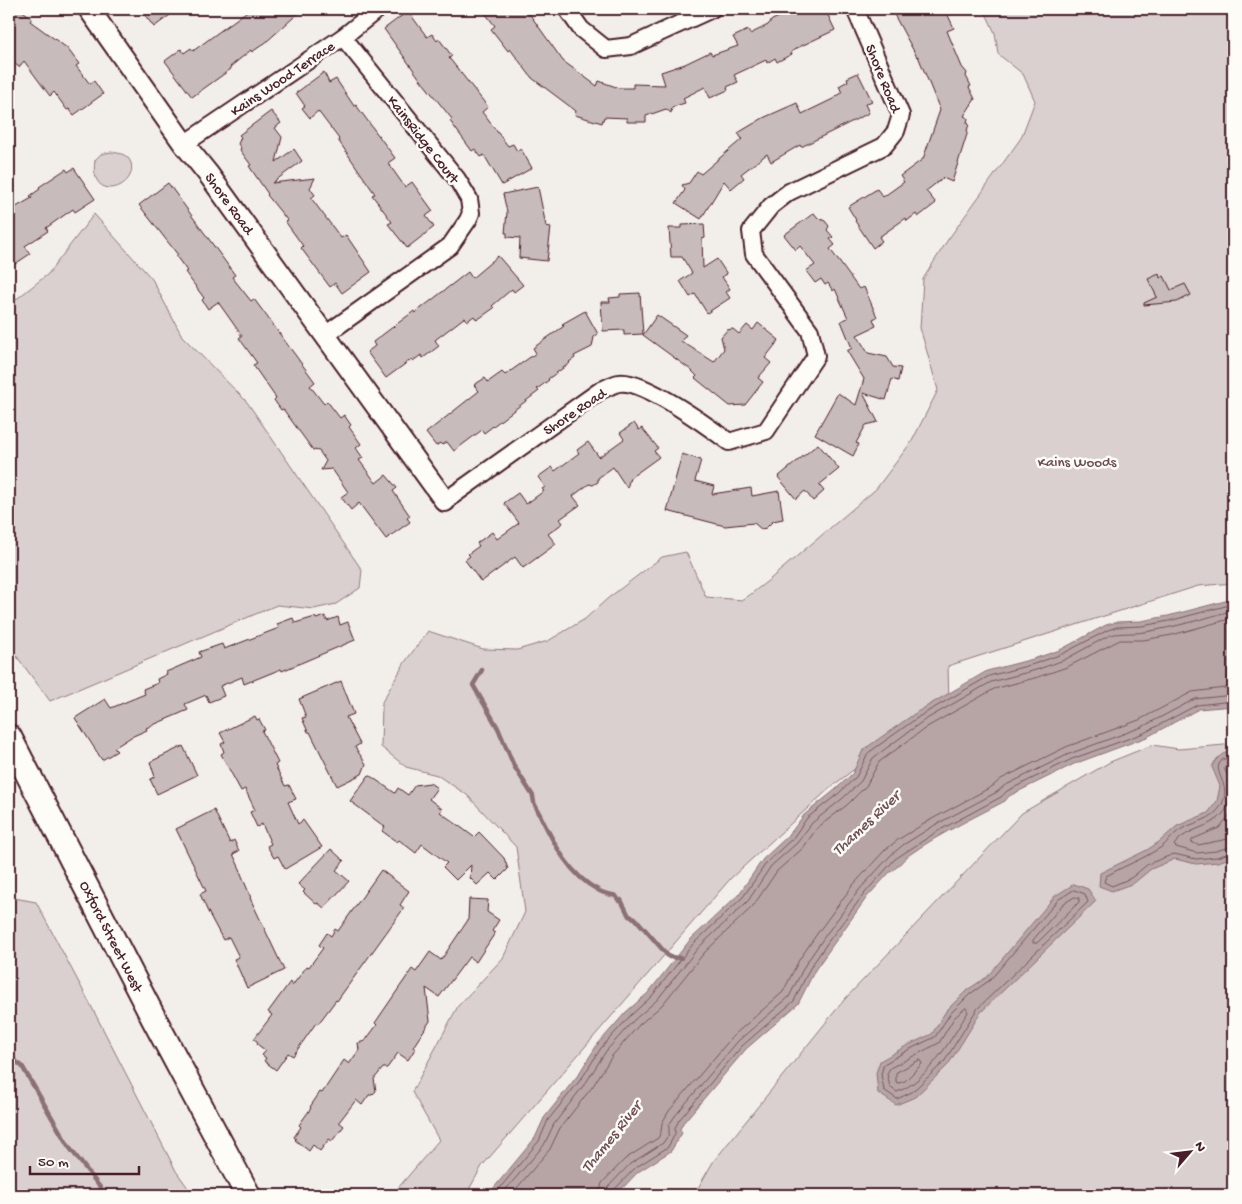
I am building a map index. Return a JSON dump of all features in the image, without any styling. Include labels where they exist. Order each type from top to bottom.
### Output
[{"type":"main road","name":"Oxford Street West","points":[[9,737],[248,1195]]},
{"type":"main road","name":"Oxford Street West","points":[[216,1135],[260,1195]]},
{"type":"street","name":"Shore Road","points":[[89,9],[184,144],[209,175],[445,501],[601,390],[620,383],[648,389],[711,428],[729,442],[766,431],[816,356],[810,331],[754,254],[751,231],[771,206],[789,192],[884,146],[896,131],[901,115],[855,9]]},
{"type":"street","name":"Kains Wood Terrace","points":[[184,144],[342,37],[378,9]]},
{"type":"street","points":[[567,9],[582,29],[606,49],[631,46],[712,9]]},
{"type":"street","name":"KainsRidge Court","points":[[325,335],[450,246],[468,220],[470,213],[469,199],[457,179],[342,37]]},
{"type":"green space","name":"Kains Woods","points":[[984,9],[1233,9],[1233,583],[1198,586],[948,666],[949,703],[929,712],[831,787],[731,878],[482,1166],[466,1195],[392,1195],[439,1140],[412,1092],[458,1006],[503,958],[525,912],[516,847],[467,795],[437,775],[406,767],[381,747],[382,702],[405,662],[428,631],[483,649],[517,650],[548,641],[585,619],[607,599],[662,557],[686,552],[706,597],[743,600],[876,489],[912,441],[938,390],[920,328],[923,279],[947,241],[1021,138],[1035,101],[1023,74],[998,54],[995,33]]},
{"type":"green space","points":[[111,152],[125,156],[131,163],[131,172],[127,180],[113,188],[105,187],[99,183],[95,174],[95,160],[101,154]]},
{"type":"green space","points":[[94,214],[152,279],[182,336],[247,402],[362,570],[360,588],[336,604],[314,609],[277,605],[50,701],[9,646],[9,305],[48,274]]},
{"type":"green space","points":[[1233,742],[1233,1195],[694,1195],[713,1162],[844,1000],[1022,813],[1110,762],[1152,745],[1179,749],[1224,745]]},
{"type":"green space","points":[[9,897],[36,902],[176,1171],[193,1195],[17,1195],[9,1182]]},
{"type":"water","name":"Thames River","points":[[1233,599],[1233,706],[1199,709],[1147,737],[1074,764],[1009,796],[1005,801],[944,833],[909,855],[867,897],[815,970],[798,1004],[746,1049],[683,1123],[680,1129],[682,1133],[671,1151],[638,1172],[616,1195],[488,1195],[535,1138],[544,1118],[578,1075],[597,1045],[626,1012],[648,993],[690,940],[739,894],[763,859],[789,835],[804,815],[853,773],[863,750],[917,712],[987,671],[1060,650],[1106,625],[1168,616]]},
{"type":"water","points":[[1233,750],[1233,857],[1218,862],[1196,864],[1175,859],[1151,869],[1134,883],[1112,891],[1099,886],[1100,873],[1147,850],[1177,826],[1208,813],[1217,801],[1220,786],[1212,767],[1220,756]]},
{"type":"water","points":[[1074,884],[1088,889],[1096,901],[981,1012],[948,1065],[915,1097],[896,1105],[878,1093],[876,1073],[880,1061],[932,1034],[946,1011],[967,990],[987,977],[1055,896]]},
{"type":"building","points":[[9,9],[20,9],[32,18],[30,21],[67,48],[79,64],[76,66],[90,84],[94,81],[103,94],[74,115],[69,109],[67,110],[54,92],[50,96],[24,61],[19,67],[9,60]]},
{"type":"building","points":[[140,9],[178,9],[154,27]]},
{"type":"building","points":[[250,9],[303,9],[265,43],[252,52],[251,50],[230,67],[231,69],[192,97],[165,61],[181,49],[184,53],[191,48],[193,51]]},
{"type":"building","points":[[482,9],[526,9],[563,61],[597,86],[599,81],[619,88],[633,88],[633,84],[665,85],[661,72],[685,64],[710,52],[712,55],[738,46],[733,37],[748,30],[750,34],[768,25],[772,20],[797,9],[825,9],[835,30],[797,48],[791,52],[792,54],[777,62],[775,58],[767,63],[766,60],[734,75],[738,82],[727,87],[728,90],[710,98],[705,87],[683,98],[685,103],[672,107],[671,113],[666,109],[646,116],[646,122],[627,122],[627,118],[604,117],[602,123],[575,115],[576,111],[532,78],[510,49],[508,51],[491,29],[495,26]]},
{"type":"building","points":[[891,9],[945,9],[954,28],[947,31],[962,67],[967,73],[966,76],[971,86],[969,87],[975,99],[964,116],[968,118],[968,131],[952,182],[943,178],[926,191],[936,203],[918,217],[916,214],[907,221],[906,218],[879,237],[882,241],[873,248],[848,207],[877,189],[883,197],[904,182],[900,176],[923,159],[940,110],[918,56]]},
{"type":"building","points":[[408,11],[427,37],[432,34],[437,41],[439,39],[452,56],[449,58],[488,107],[482,112],[508,146],[513,144],[517,151],[521,149],[532,168],[502,185],[484,155],[481,157],[475,149],[472,151],[450,121],[452,119],[384,29]]},
{"type":"building","points":[[324,72],[329,83],[336,79],[354,106],[356,105],[395,158],[388,163],[405,187],[412,182],[433,211],[426,216],[434,227],[407,248],[388,224],[392,222],[372,195],[375,194],[318,111],[310,118],[302,108],[305,106],[296,93]]},
{"type":"building","points":[[858,73],[872,101],[865,104],[869,113],[801,147],[800,145],[771,162],[767,154],[741,174],[744,178],[731,189],[724,181],[701,219],[676,203],[685,190],[682,185],[689,183],[697,171],[701,174],[742,139],[738,133],[763,118],[797,103],[802,114],[835,98],[842,93],[839,86],[848,81],[847,78]]},
{"type":"building","points":[[271,111],[281,123],[275,128],[282,137],[276,162],[294,149],[302,161],[272,183],[315,178],[310,188],[315,195],[311,198],[341,238],[346,235],[371,272],[342,293],[335,283],[330,287],[301,248],[303,246],[285,221],[287,220],[267,195],[249,166],[251,165],[240,150],[241,148],[238,144],[241,137],[239,135]]},
{"type":"building","points":[[74,168],[95,199],[75,212],[73,209],[46,228],[48,231],[25,246],[30,254],[9,268],[9,226],[15,222],[9,211],[32,198],[30,196],[40,189],[39,187],[66,169],[68,172]]},
{"type":"building","points":[[168,183],[235,275],[232,277],[251,301],[254,299],[315,382],[310,386],[324,404],[327,401],[340,418],[344,415],[351,425],[349,427],[361,444],[356,448],[363,458],[359,460],[376,483],[386,475],[397,488],[393,491],[410,516],[407,518],[410,522],[386,539],[359,503],[351,510],[341,497],[348,492],[332,469],[321,470],[326,461],[319,451],[313,450],[283,409],[281,410],[274,400],[276,398],[253,365],[257,363],[239,338],[242,336],[218,302],[208,309],[202,300],[204,298],[176,256],[178,255],[139,205]]},
{"type":"building","points":[[538,187],[546,226],[551,227],[547,261],[519,258],[520,238],[507,237],[507,233],[505,233],[507,212],[503,194]]},
{"type":"building","points":[[814,213],[829,226],[827,230],[833,237],[830,239],[835,245],[830,249],[859,289],[864,287],[877,317],[873,319],[876,326],[857,335],[868,353],[887,357],[893,367],[901,368],[898,381],[892,379],[886,400],[863,393],[878,422],[866,425],[856,443],[859,444],[853,456],[815,434],[838,393],[856,405],[864,379],[847,351],[852,348],[841,321],[848,318],[835,289],[833,291],[828,283],[825,285],[821,279],[815,283],[806,271],[815,265],[800,246],[796,250],[784,235]]},
{"type":"building","points":[[704,224],[705,238],[702,239],[703,268],[717,259],[727,274],[722,277],[730,289],[726,292],[730,298],[707,313],[695,294],[690,297],[680,281],[692,273],[682,257],[671,257],[669,228],[682,228],[682,225]]},
{"type":"building","points":[[498,256],[523,285],[514,292],[512,289],[492,306],[494,308],[477,320],[474,316],[467,321],[465,317],[435,340],[439,346],[423,358],[421,355],[413,361],[412,359],[386,378],[367,352],[375,346],[373,342],[414,311],[415,313],[468,272],[472,278]]},
{"type":"building","points":[[1159,274],[1160,278],[1164,276],[1171,290],[1185,284],[1191,295],[1177,302],[1144,305],[1144,303],[1157,297],[1148,279]]},
{"type":"building","points":[[640,293],[643,334],[624,335],[624,330],[603,331],[601,302],[610,302],[609,298],[620,297],[620,294]]},
{"type":"building","points":[[585,311],[598,334],[594,337],[592,347],[574,356],[575,358],[570,363],[537,389],[539,391],[484,433],[482,430],[454,451],[447,442],[436,446],[426,433],[479,391],[474,385],[485,378],[488,382],[502,372],[505,375],[536,353],[533,348],[564,326],[562,324]]},
{"type":"building","points":[[657,315],[686,335],[681,341],[714,362],[724,349],[721,337],[727,330],[733,329],[739,334],[747,325],[753,330],[758,323],[779,340],[765,358],[771,363],[758,378],[763,382],[745,405],[730,406],[695,378],[697,376],[691,370],[643,335]]},
{"type":"building","points":[[634,423],[639,430],[642,428],[658,448],[654,451],[659,457],[630,478],[627,488],[613,467],[598,478],[598,482],[593,485],[589,484],[573,496],[580,505],[560,519],[563,523],[548,534],[556,544],[523,568],[515,557],[481,582],[465,560],[470,556],[468,554],[479,546],[477,543],[492,532],[497,539],[519,523],[504,503],[518,493],[526,504],[544,491],[542,489],[545,487],[538,477],[552,467],[555,471],[579,453],[577,450],[588,442],[599,457],[624,439],[620,433]]},
{"type":"building","points":[[818,444],[839,469],[819,485],[824,491],[813,501],[805,491],[796,499],[778,477]]},
{"type":"building","points":[[682,454],[701,460],[695,481],[714,486],[712,494],[751,488],[752,496],[779,491],[783,519],[773,521],[766,528],[761,529],[754,523],[725,526],[667,511]]},
{"type":"building","points":[[325,616],[327,621],[338,617],[340,625],[348,622],[355,640],[282,671],[281,669],[244,684],[242,677],[220,686],[224,696],[209,702],[206,695],[185,704],[188,710],[146,728],[147,730],[131,737],[114,748],[117,751],[102,760],[75,718],[105,699],[111,708],[145,694],[143,689],[158,683],[157,679],[167,674],[166,672],[201,657],[199,652],[222,644],[224,649],[279,628],[277,624],[293,618],[295,623]]},
{"type":"building","points":[[341,681],[354,714],[346,717],[360,744],[355,747],[366,764],[362,774],[337,786],[310,732],[308,732],[302,718],[306,717],[299,699]]},
{"type":"building","points":[[255,716],[257,720],[259,719],[265,730],[262,731],[278,763],[275,765],[285,786],[289,785],[296,799],[288,802],[298,824],[303,820],[322,847],[285,869],[278,856],[274,858],[267,846],[271,844],[262,824],[257,827],[250,812],[255,810],[245,789],[241,791],[221,754],[224,752],[221,744],[225,742],[220,733]]},
{"type":"building","points":[[183,746],[197,775],[157,794],[150,779],[155,777],[150,762]]},
{"type":"building","points":[[369,775],[395,793],[398,788],[408,795],[415,785],[430,783],[437,788],[429,799],[442,809],[440,812],[474,837],[479,832],[504,858],[508,869],[497,880],[490,873],[477,885],[470,878],[471,865],[456,880],[443,867],[447,863],[422,844],[416,853],[399,840],[397,842],[382,831],[385,827],[350,801]]},
{"type":"building","points":[[214,810],[230,843],[234,840],[239,851],[233,854],[250,898],[284,970],[247,988],[234,959],[239,957],[229,937],[223,940],[207,910],[200,894],[206,891],[176,829]]},
{"type":"building","points":[[331,849],[344,861],[336,870],[349,881],[324,908],[318,903],[316,904],[303,892],[305,890],[298,884]]},
{"type":"building","points":[[381,870],[409,891],[400,905],[404,908],[337,1001],[318,1024],[316,1023],[293,1056],[288,1053],[276,1070],[264,1061],[266,1058],[262,1055],[266,1051],[254,1039],[272,1015],[268,1012],[290,982],[292,986],[307,966],[309,967],[323,948],[319,945],[327,933],[331,936],[335,929],[338,931]]},
{"type":"building","points":[[469,899],[488,900],[487,912],[499,920],[492,931],[495,933],[476,962],[469,957],[439,997],[426,988],[430,1021],[413,1047],[415,1049],[408,1060],[398,1053],[387,1068],[383,1068],[374,1079],[376,1091],[369,1095],[362,1105],[356,1100],[339,1122],[344,1126],[332,1141],[329,1139],[320,1151],[313,1145],[309,1151],[295,1140],[294,1137],[310,1107],[320,1092],[322,1093],[344,1060],[349,1064],[359,1050],[358,1043],[365,1041],[377,1025],[375,1023],[412,969],[416,972],[430,952],[441,960],[468,920]]},
{"type":"waterway","points":[[482,670],[473,685],[498,728],[514,766],[533,796],[534,803],[567,863],[586,883],[602,892],[616,896],[619,901],[621,900],[629,916],[635,918],[669,957],[681,958]]},
{"type":"waterway","points":[[9,1052],[14,1060],[22,1066],[69,1147],[106,1195]]}]
